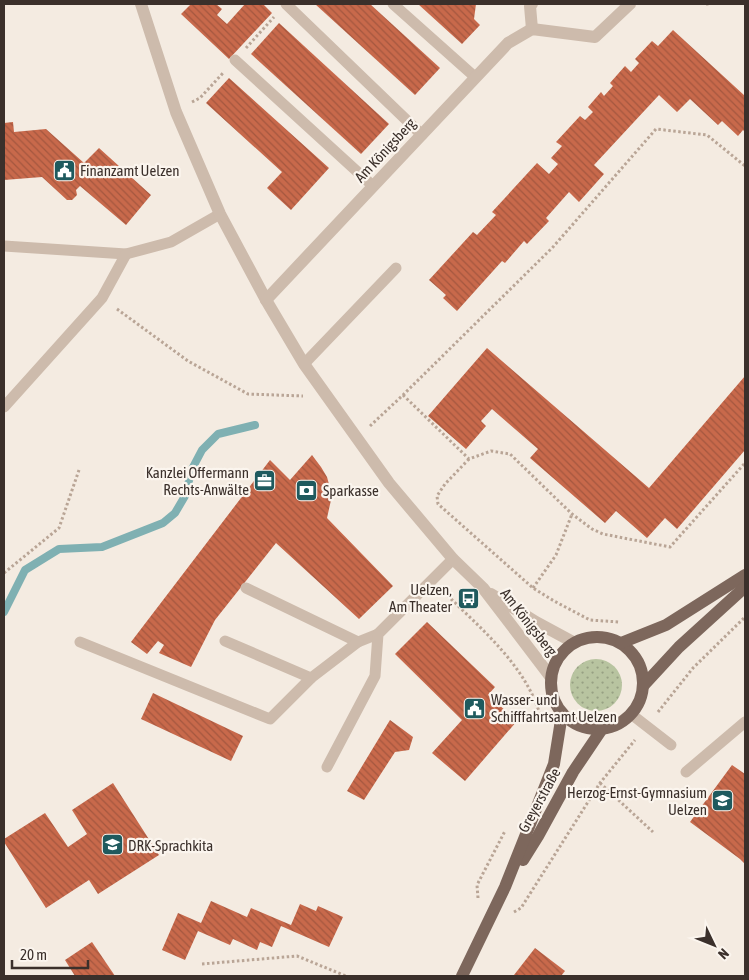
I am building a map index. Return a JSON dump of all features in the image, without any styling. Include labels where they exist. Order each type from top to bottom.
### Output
[{"type":"main road","points":[[621,642],[666,625],[745,575]]},
{"type":"main road","points":[[643,686],[679,647],[745,587]]},
{"type":"main road","points":[[589,636],[606,636],[621,642],[634,654],[642,669],[643,686],[640,701],[631,714],[618,724],[602,729],[587,728],[573,723],[562,714],[552,696],[550,676],[554,662],[562,651],[573,642],[589,636]]},
{"type":"main road","name":"Greyerstraße","points":[[462,976],[505,887],[554,764],[562,714]]},
{"type":"main road","name":"Greyerstraße","points":[[505,887],[538,836],[573,772],[602,729]]},
{"type":"street","name":"Am Königsberg","points":[[141,4],[176,112],[220,214],[266,300],[304,364],[389,483],[453,559],[483,588],[550,676]]},
{"type":"street","points":[[532,4],[530,6],[532,29],[595,37],[630,4]]},
{"type":"street","name":"Am Königsberg","points":[[266,300],[508,43],[532,29]]},
{"type":"street","name":"Am Königsberg","points":[[483,588],[536,622],[573,642]]},
{"type":"lane","points":[[286,4],[422,134]]},
{"type":"lane","points":[[394,4],[475,77]]},
{"type":"lane","points":[[234,60],[373,186]]},
{"type":"lane","points":[[4,246],[126,254],[171,242],[220,214]]},
{"type":"lane","points":[[4,407],[102,298],[126,254]]},
{"type":"lane","points":[[304,364],[396,268]]},
{"type":"lane","points":[[80,642],[270,719],[311,678],[358,642],[378,634],[453,559]]},
{"type":"lane","points":[[246,588],[358,642]]},
{"type":"lane","points":[[327,767],[375,676],[378,634]]},
{"type":"lane","points":[[225,641],[311,678]]},
{"type":"lane","points":[[631,714],[670,745]]},
{"type":"lane","points":[[686,772],[745,722]]},
{"type":"path","points":[[706,4],[711,4]]},
{"type":"path","points":[[356,438],[403,395],[552,247],[656,129],[707,134],[745,166]]},
{"type":"path","points":[[102,298],[188,362],[248,394],[327,396]]},
{"type":"path","points":[[403,395],[469,459]]},
{"type":"path","points":[[626,622],[590,620],[533,588],[438,504],[437,496],[445,484],[469,459],[491,451],[510,454],[572,514],[592,529],[603,534],[670,547],[745,463]]},
{"type":"path","points":[[4,573],[59,528],[80,470]]},
{"type":"path","points":[[533,588],[556,555],[572,514]]},
{"type":"path","points":[[433,580],[506,655],[530,690],[543,724]]},
{"type":"path","points":[[693,668],[745,617]]},
{"type":"path","points":[[513,913],[521,908],[600,783],[653,832]]},
{"type":"path","points":[[202,964],[297,956],[346,976]]},
{"type":"green space","points":[[596,659],[610,663],[618,671],[622,685],[618,699],[610,707],[596,711],[582,707],[574,699],[570,685],[574,671],[582,663]]},
{"type":"building","points":[[191,4],[216,4],[222,9],[217,15],[227,24],[245,4],[263,4],[272,13],[229,59],[181,14]]},
{"type":"building","points":[[315,4],[370,4],[440,68],[415,95]]},
{"type":"building","points":[[418,4],[476,4],[474,19],[480,25],[462,44]]},
{"type":"building","points":[[279,23],[389,124],[361,154],[251,54]]},
{"type":"building","points":[[673,30],[745,96],[745,132],[743,130],[738,136],[722,121],[718,125],[690,99],[677,112],[659,95],[594,165],[604,174],[579,202],[569,192],[546,218],[549,221],[527,244],[524,241],[505,263],[502,261],[457,311],[443,298],[446,295],[429,280],[473,232],[477,235],[496,215],[492,212],[537,163],[549,174],[558,164],[551,158],[562,146],[556,142],[580,116],[585,120],[593,112],[588,107],[601,92],[604,96],[613,86],[610,83],[625,66],[631,72],[639,63],[635,59],[652,41],[658,46]]},
{"type":"building","points":[[229,78],[329,168],[291,210],[267,188],[282,172],[206,103]]},
{"type":"building","name":"Finanzamt Uelzen","points":[[13,122],[14,132],[46,129],[84,163],[99,148],[151,195],[126,225],[80,186],[76,190],[77,195],[72,200],[67,200],[42,177],[4,180],[4,123]]},
{"type":"building","points":[[487,348],[649,488],[745,376],[745,450],[677,529],[665,518],[647,538],[616,511],[605,523],[530,458],[538,449],[492,409],[481,421],[486,426],[466,449],[428,416]]},
{"type":"building","points":[[312,455],[327,477],[330,488],[331,500],[327,518],[393,586],[359,619],[276,543],[215,620],[191,667],[159,653],[164,645],[158,641],[147,654],[131,642],[270,460],[290,480]]},
{"type":"building","name":"Wasser- und Schifffahrtsamt Uelzen","points":[[427,622],[495,687],[488,695],[517,721],[465,781],[432,753],[462,720],[395,654]]},
{"type":"building","points":[[153,693],[243,736],[231,761],[141,719]]},
{"type":"building","points":[[390,720],[413,737],[409,750],[395,752],[364,800],[347,791]]},
{"type":"building","points":[[732,765],[745,774],[745,864],[690,822]]},
{"type":"building","name":"DRK-Sprachkita","points":[[113,783],[159,855],[98,894],[89,880],[46,908],[4,842],[4,839],[45,813],[68,847],[87,834],[72,810]]},
{"type":"building","points":[[211,901],[247,917],[251,908],[291,925],[300,904],[316,911],[318,906],[343,917],[329,947],[281,926],[272,947],[260,942],[257,950],[233,939],[230,945],[198,931],[185,960],[162,950],[178,913],[201,923]]},
{"type":"building","points":[[92,942],[115,976],[75,976],[65,960]]},
{"type":"building","points":[[535,948],[565,971],[561,976],[514,975]]},
{"type":"waterway","points":[[4,612],[25,570],[59,549],[102,547],[163,523],[175,513],[185,496],[192,469],[202,450],[218,434],[255,425]]},
{"type":"place","name":"Finanzamt Uelzen","points":[[64,170]]},
{"type":"place","name":"Kanzlei Offermann Rechts-Anwälte","points":[[265,481]]},
{"type":"place","name":"Sparkasse","points":[[307,490]]},
{"type":"place","name":"Uelzen, Am Theater","points":[[468,598]]},
{"type":"place","name":"Wasser- und Schifffahrtsamt Uelzen","points":[[475,708]]},
{"type":"place","name":"Herzog-Ernst-Gymnasium Uelzen","points":[[723,801]]},
{"type":"place","name":"DRK-Sprachkita","points":[[112,845]]}]
